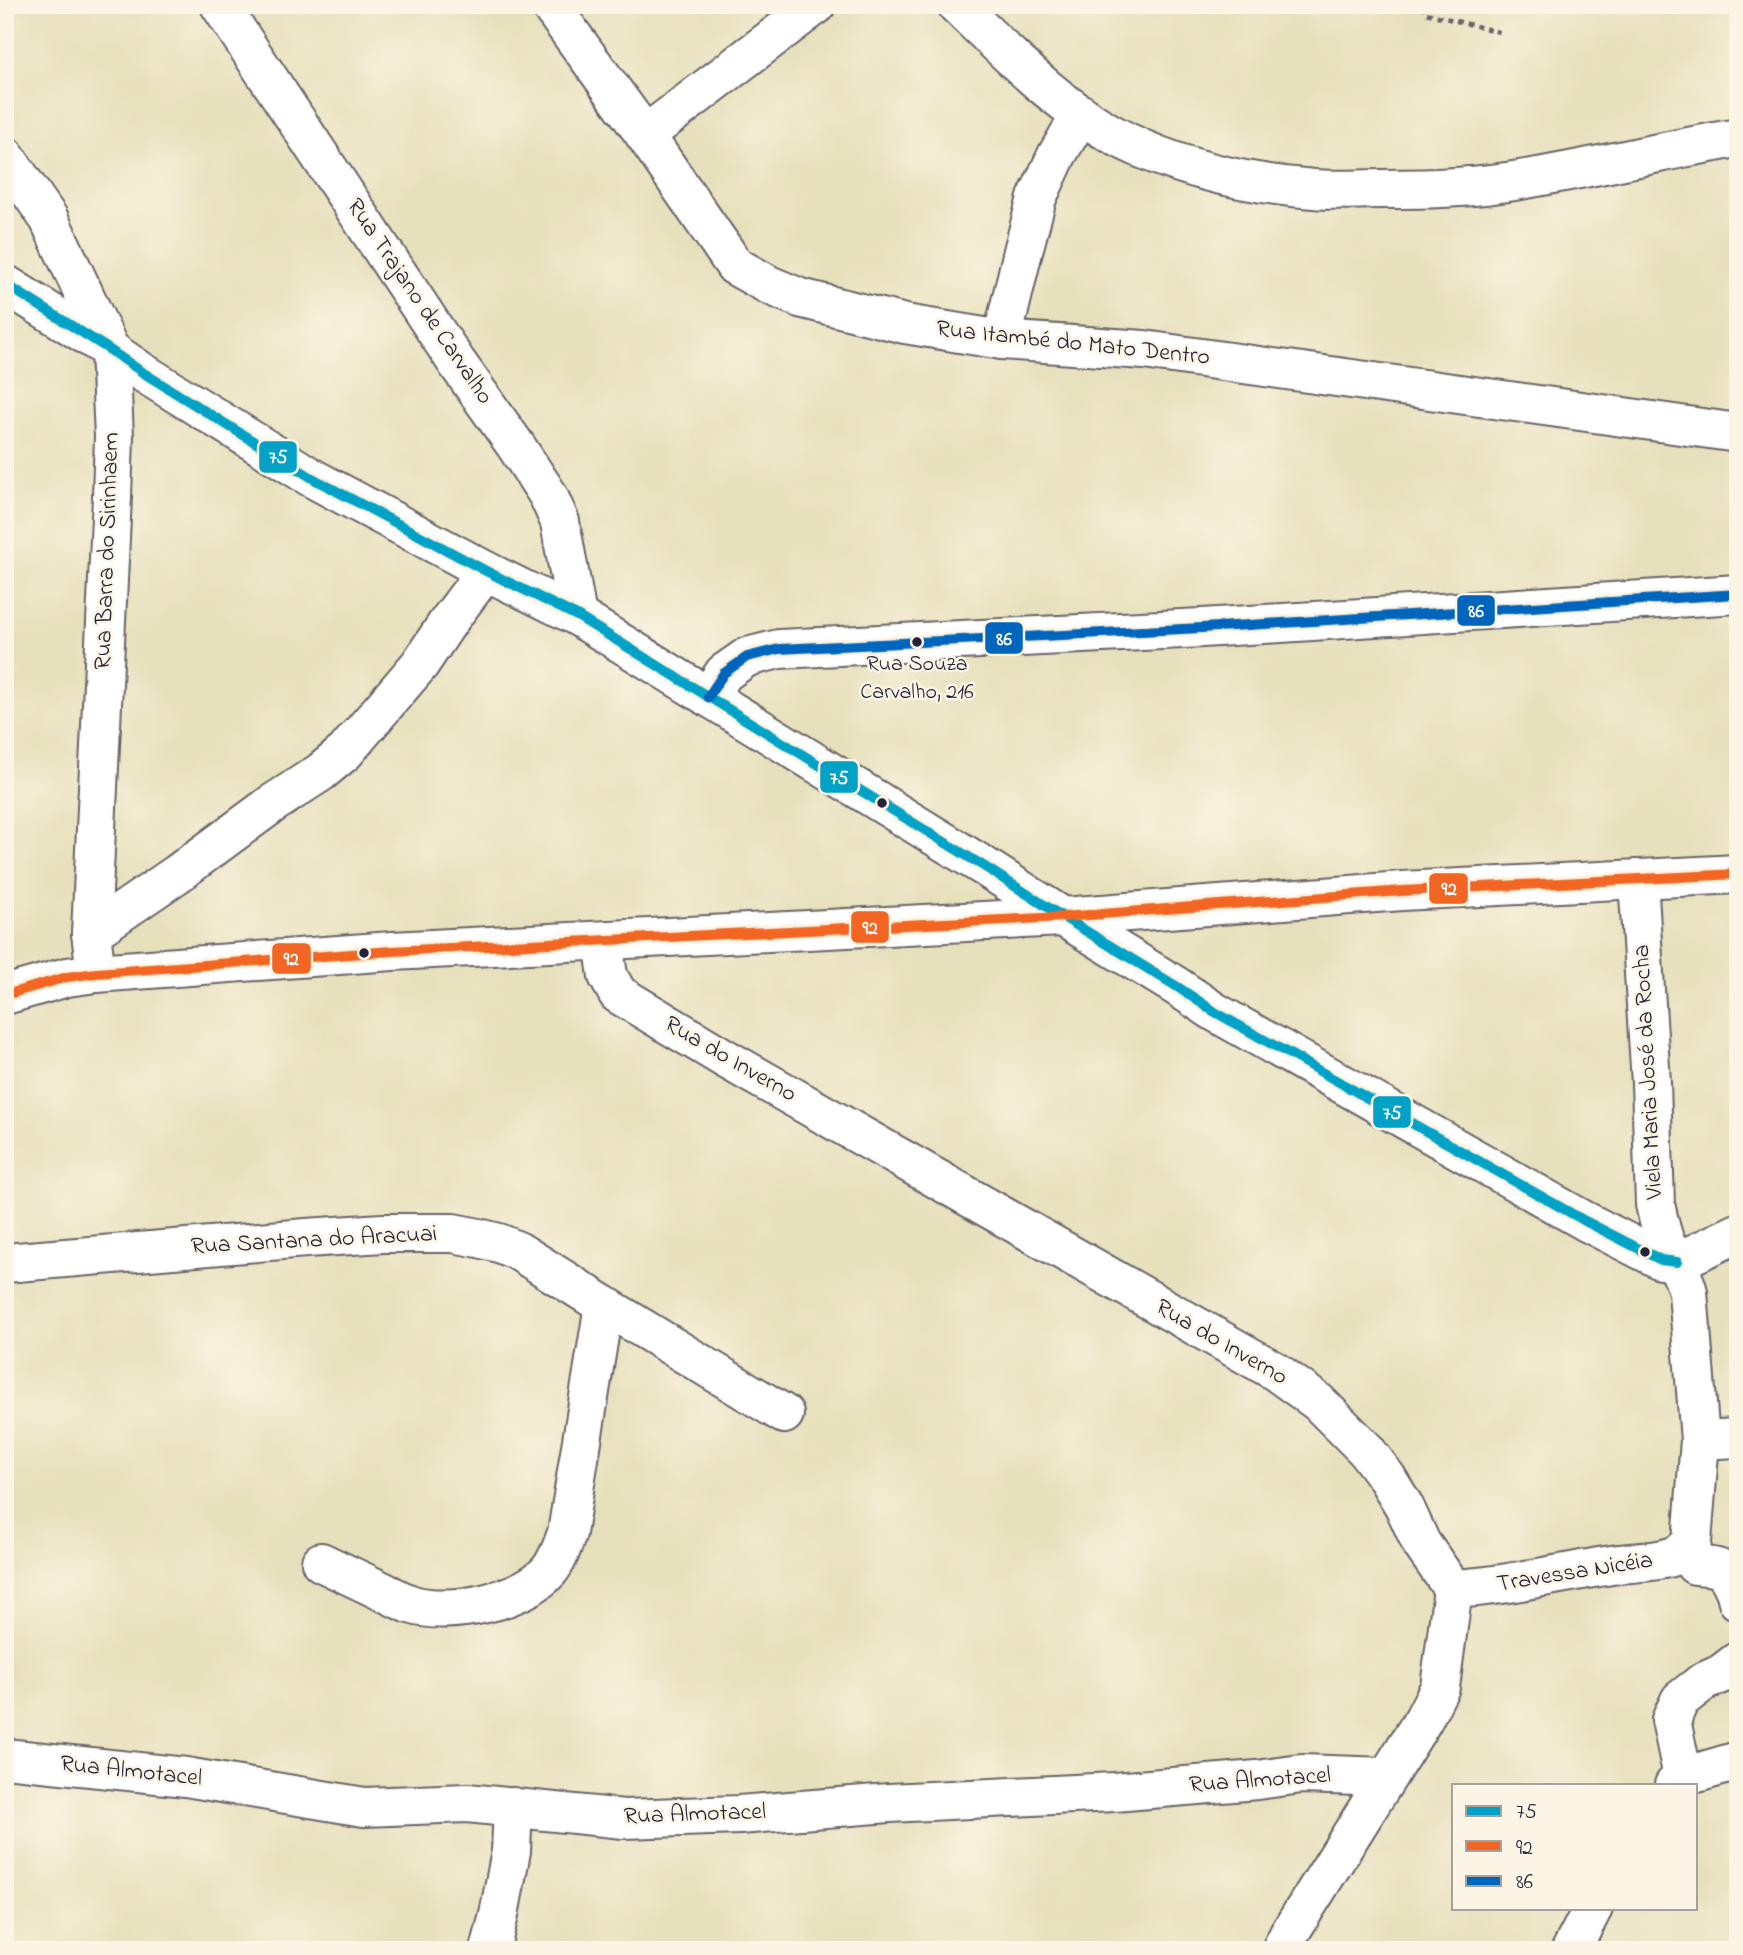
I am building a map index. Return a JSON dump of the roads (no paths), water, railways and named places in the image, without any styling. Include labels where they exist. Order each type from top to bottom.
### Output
[{"type":"street","name":"Rua Trajano de Carvalho","points":[[220,5],[457,363],[548,495],[560,522],[577,616]]},
{"type":"street","name":"Rua Itambé do Mato Dentro","points":[[550,5],[645,135],[735,266],[800,298],[905,324],[1002,340],[1144,350],[1738,433]]},
{"type":"street","points":[[645,135],[816,5]]},
{"type":"street","points":[[957,5],[1005,51],[1081,114],[1124,140],[1167,159],[1210,173],[1260,183],[1316,189],[1429,189],[1517,180],[1738,138]]},
{"type":"street","points":[[1002,340],[1037,198],[1081,114]]},
{"type":"street","name":"Rua Barra do Sirinhaem","points":[[5,156],[49,219],[110,349],[114,437],[91,933],[96,973]]},
{"type":"street","points":[[5,284],[314,479],[486,572],[577,616],[973,859],[1215,1012],[1585,1221],[1661,1260],[1676,1262],[1738,1233]]},
{"type":"street","points":[[91,933],[321,772],[345,752],[420,664],[486,572]]},
{"type":"street","points":[[708,697],[723,673],[747,657],[779,649],[1202,628],[1738,594]]},
{"type":"street","points":[[5,995],[67,977],[96,973],[392,951],[1063,917],[1402,891],[1738,874]]},
{"type":"street","name":"Viela Maria José da Rocha","points":[[1638,879],[1651,1083],[1655,1203],[1658,1223],[1667,1247],[1685,1279],[1688,1292],[1700,1440],[1694,1553]]},
{"type":"street","name":"Rua do Inverno","points":[[603,941],[608,976],[618,994],[726,1059],[1275,1371],[1318,1402],[1366,1450],[1387,1478],[1422,1543],[1453,1589]]},
{"type":"street","name":"Rua Santana do Aracuai","points":[[5,1264],[306,1238],[383,1233],[453,1233],[499,1243],[518,1251],[784,1413]]},
{"type":"street","points":[[321,1562],[413,1605],[447,1609],[466,1609],[503,1598],[529,1586],[547,1573],[558,1558],[567,1533],[604,1305]]},
{"type":"street","points":[[1700,1440],[1738,1438]]},
{"type":"street","name":"Travessa Nicéia","points":[[1453,1589],[1501,1585],[1613,1565],[1660,1560],[1674,1557],[1684,1550],[1694,1553]]},
{"type":"street","points":[[1694,1553],[1727,1576],[1738,1601]]},
{"type":"street","points":[[1281,1950],[1423,1720],[1440,1687],[1453,1589]]},
{"type":"street","points":[[1738,1661],[1721,1674],[1703,1682],[1680,1700],[1671,1720],[1678,1781],[1738,1761]]},
{"type":"street","name":"Rua Almotacel","points":[[5,1758],[186,1777],[364,1807],[467,1803],[624,1819],[738,1815],[889,1803],[1114,1792],[1301,1774],[1387,1777]]},
{"type":"street","points":[[490,1950],[511,1850],[513,1807]]},
{"type":"street","points":[[1571,1950],[1592,1910]]},
{"type":"place","name":"Rua Souza Carvalho, 216","points":[[917,642]]}]
